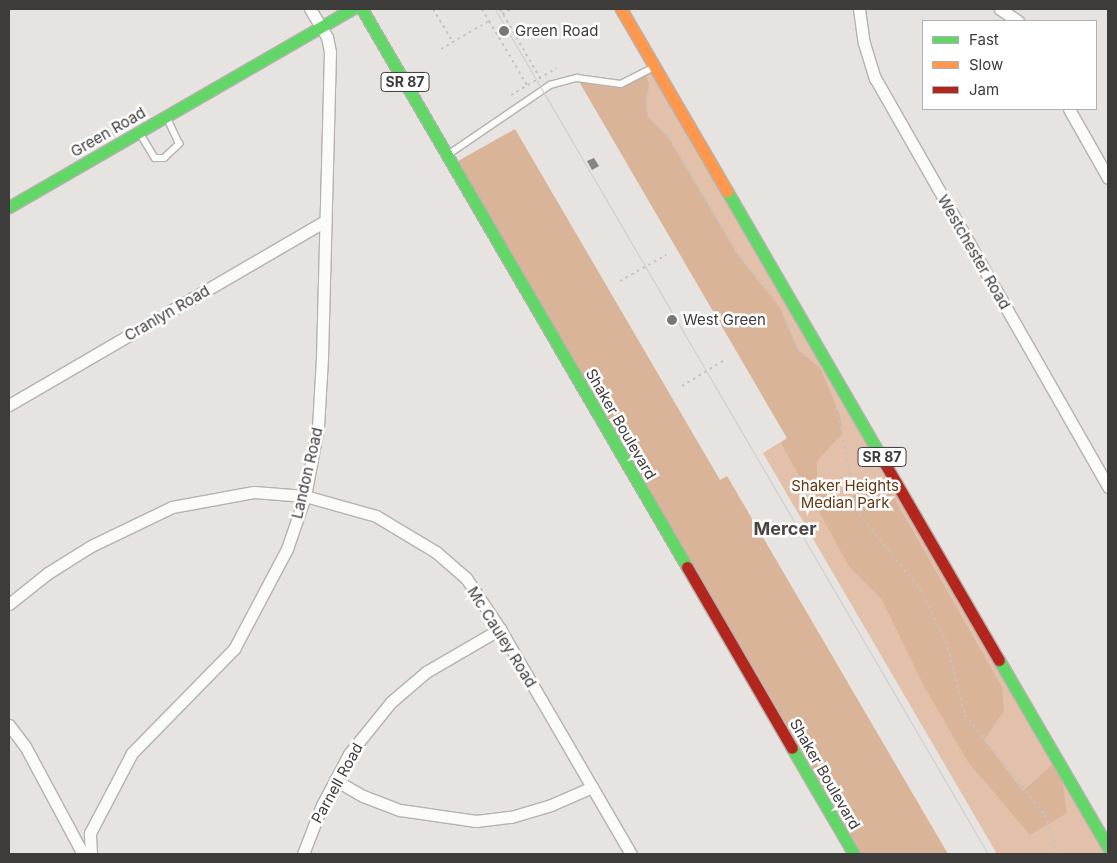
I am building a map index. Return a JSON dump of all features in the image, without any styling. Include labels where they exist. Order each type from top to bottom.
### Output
[{"type":"main road","name":"Green Road","points":[[9,206],[352,9]]},
{"type":"main road","name":"Shaker Boulevard","points":[[362,9],[854,854]]},
{"type":"main road","name":"SR 87","points":[[620,9],[1108,847]]},
{"type":"street","name":"Landon Road","points":[[91,854],[90,833],[132,753],[234,649],[287,549],[305,496],[318,428],[330,52],[322,27],[310,9]]},
{"type":"street","name":"Westchester Road","points":[[859,9],[864,43],[875,78],[1108,488]]},
{"type":"street","points":[[1070,110],[1108,178]]},
{"type":"street","name":"Cranlyn Road","points":[[9,405],[325,221]]},
{"type":"street","name":"Mc Cauley Road","points":[[9,604],[48,573],[91,546],[172,507],[254,492],[305,496],[376,516],[406,532],[466,578],[500,629],[631,854]]},
{"type":"street","name":"Parnell Road","points":[[303,854],[307,838],[349,754],[391,702],[426,672],[500,629]]},
{"type":"street","points":[[9,725],[25,746],[82,854]]},
{"type":"street","points":[[335,780],[363,796],[400,810],[476,820],[511,818],[592,787]]},
{"type":"lane","points":[[447,155],[550,85],[577,78],[621,84],[655,68]]},
{"type":"lane","points":[[139,131],[155,158],[164,158],[179,144],[166,116]]},
{"type":"path","points":[[433,9],[453,42]]},
{"type":"path","points":[[482,9],[527,85]]},
{"type":"path","points":[[500,9],[540,78]]},
{"type":"path","points":[[502,14],[511,9]]},
{"type":"path","points":[[441,49],[489,21]]},
{"type":"path","points":[[511,95],[557,68]]},
{"type":"path","points":[[648,79],[646,110],[648,117],[669,138],[738,255],[772,297]]},
{"type":"path","points":[[620,280],[666,255]]},
{"type":"path","points":[[783,314],[798,350],[812,361]]},
{"type":"path","points":[[682,386],[726,359]]},
{"type":"path","points":[[836,407],[859,514],[920,589],[946,641],[965,715],[1046,815],[1057,854]]},
{"type":"green space","name":"Shaker Heights Median Park","points":[[655,68],[1108,854],[997,854],[763,453],[787,438],[582,86],[621,84]]},
{"type":"shaded area","points":[[645,73],[649,84],[646,101],[648,117],[669,138],[738,255],[780,308],[798,350],[820,368],[840,415],[842,434],[817,461],[817,479],[823,488],[843,499],[886,484],[1002,687],[1004,711],[984,740],[1023,791],[1053,764],[1062,780],[1067,813],[1030,835],[968,762],[924,686],[882,600],[850,568],[781,443],[787,438],[577,78],[616,84]]},
{"type":"shaded area","points":[[515,129],[720,480],[727,476],[948,854],[862,854],[458,161]]},
{"type":"building","points":[[594,158],[599,166],[592,170],[587,161]]},
{"type":"tram line","points":[[495,9],[988,854]]},
{"type":"traffic: fast","points":[[9,207],[352,9]]},
{"type":"traffic: fast","points":[[362,9],[687,567]]},
{"type":"traffic: fast","points":[[727,191],[884,462]]},
{"type":"traffic: fast","points":[[999,660],[1108,847]]},
{"type":"traffic: fast","points":[[792,748],[854,854]]},
{"type":"traffic: slow","points":[[621,9],[727,191]]},
{"type":"traffic: jam","points":[[884,462],[999,660]]},
{"type":"traffic: jam","points":[[687,567],[792,748]]},
{"type":"place","name":"Green Road","points":[[504,31]]},
{"type":"place","name":"West Green","points":[[672,320]]},
{"type":"district","name":"Mercer","points":[[785,529]]}]
